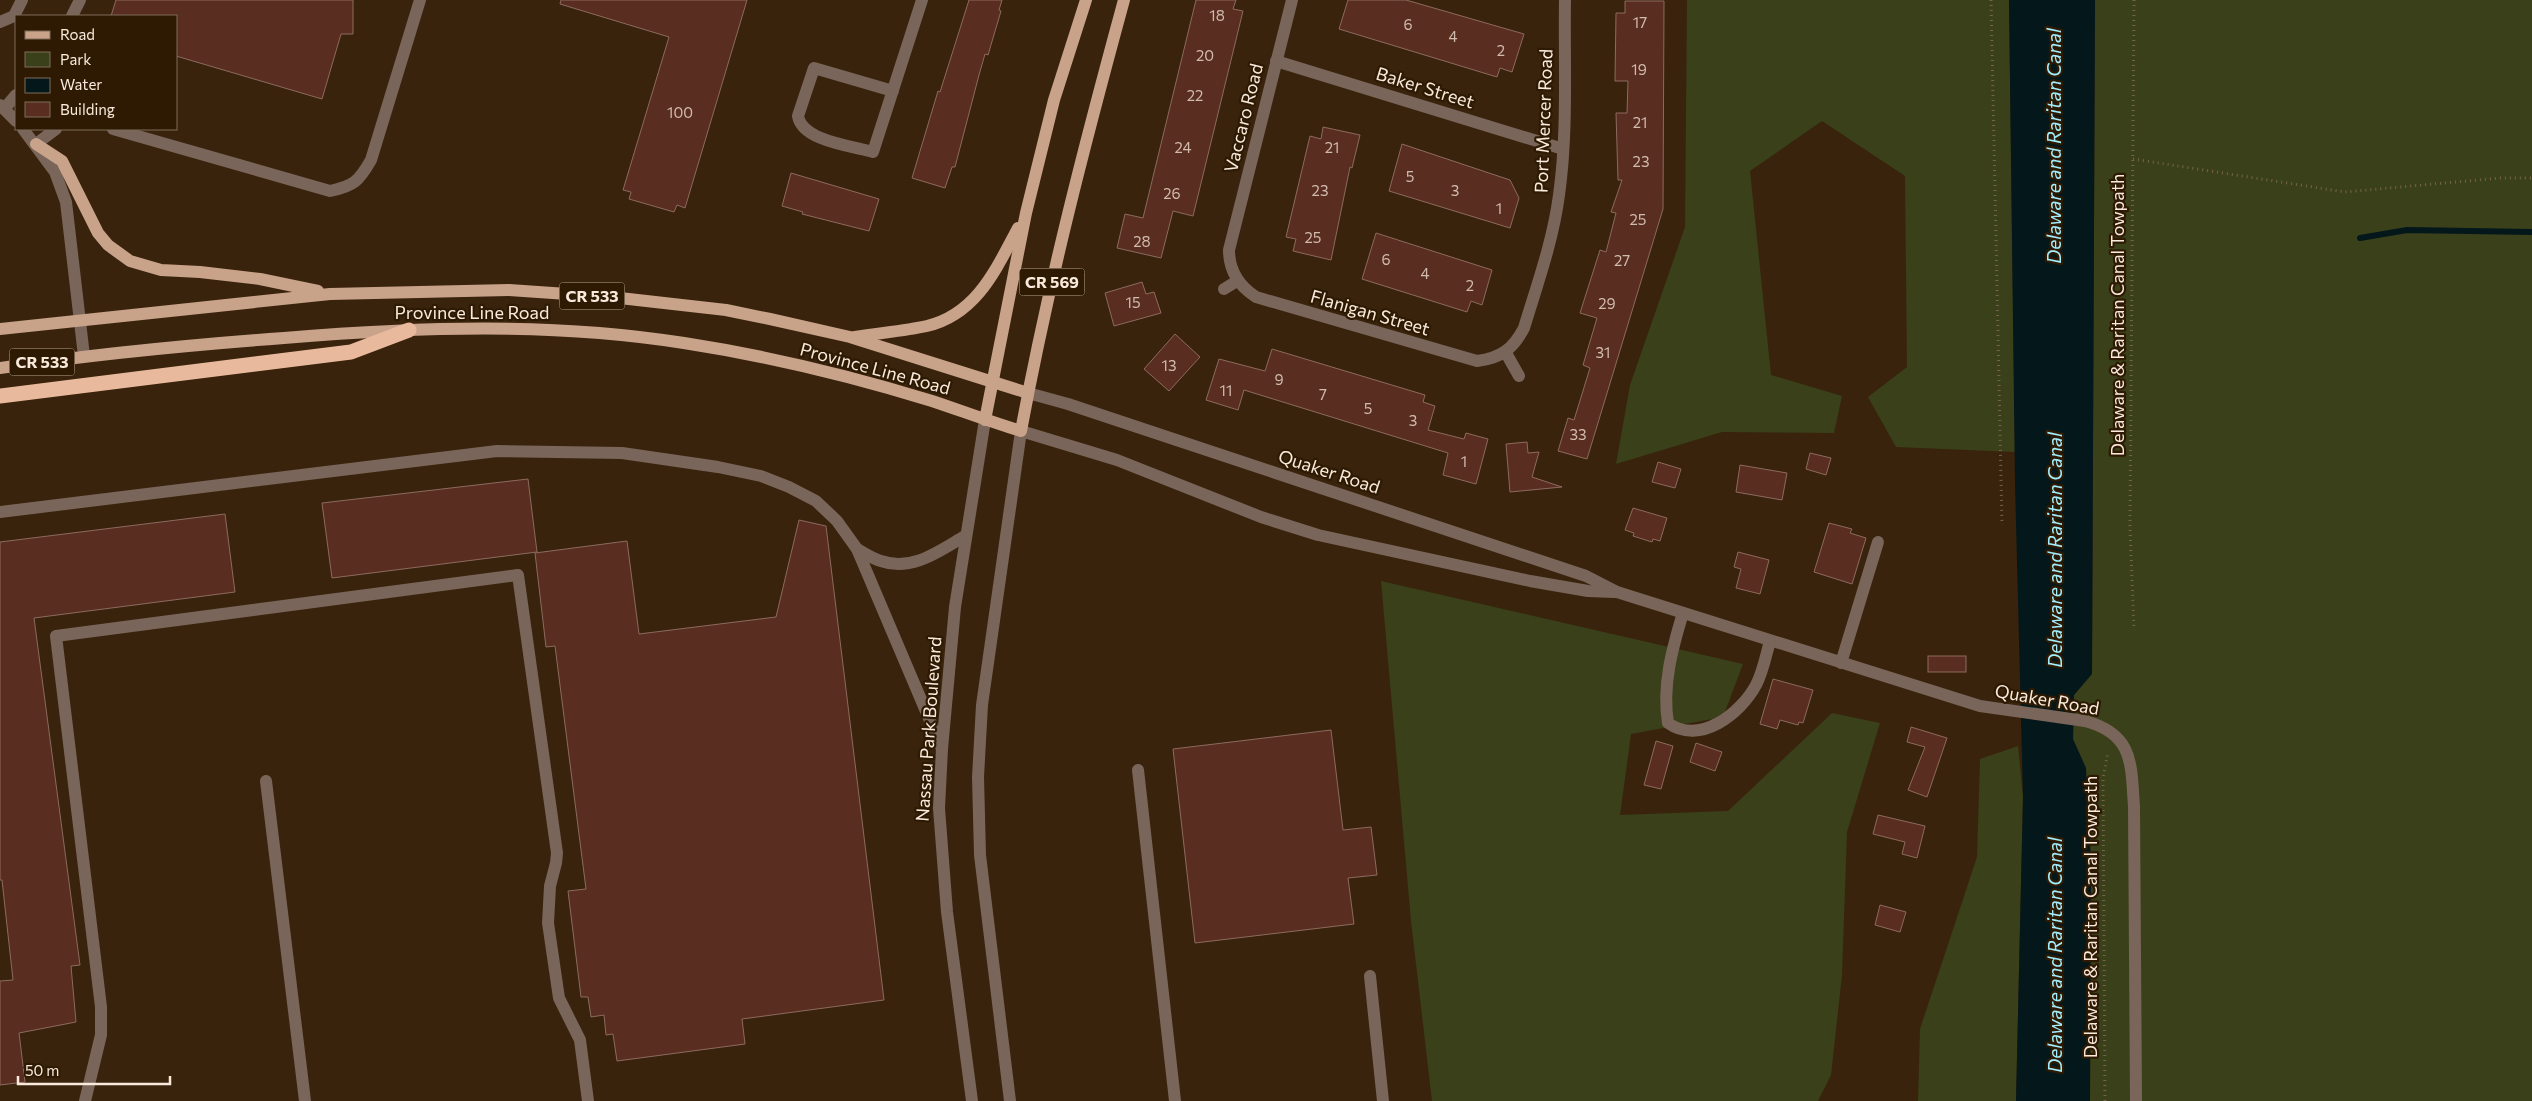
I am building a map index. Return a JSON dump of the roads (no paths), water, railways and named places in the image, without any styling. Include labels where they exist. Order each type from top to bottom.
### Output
[{"type":"highway","points":[[0,396],[351,352],[409,330]]},
{"type":"main road","name":"CR 569","points":[[985,420],[1026,213],[1054,100],[1086,0]]},
{"type":"main road","name":"CR 569","points":[[1021,431],[1077,172],[1124,0]]},
{"type":"main road","points":[[36,144],[62,160],[98,233],[108,245],[130,261],[161,270],[200,272],[260,280],[330,294]]},
{"type":"main road","points":[[850,338],[928,326],[948,318],[965,308],[993,275],[1026,213]]},
{"type":"main road","name":"Province Line Road","points":[[0,330],[330,294],[509,290],[611,297],[726,310],[850,338],[992,381]]},
{"type":"main road","name":"Province Line Road","points":[[0,368],[84,356],[292,337],[468,328],[535,329],[634,336],[683,343],[830,372],[932,401],[985,420]]},
{"type":"main road","name":"CR 533","points":[[992,381],[1028,393]]},
{"type":"main road","name":"CR 533","points":[[985,420],[1021,431]]},
{"type":"street","points":[[0,22],[14,16],[22,0]]},
{"type":"street","points":[[72,15],[80,0]]},
{"type":"street","points":[[116,130],[330,191],[347,187],[361,177],[371,160],[420,0]]},
{"type":"street","points":[[893,91],[814,68],[798,116],[799,122],[812,136],[873,152],[893,91],[922,0]]},
{"type":"street","name":"Vaccaro Road","points":[[1237,281],[1229,261],[1231,244],[1292,0]]},
{"type":"street","name":"Port Mercer Road","points":[[1506,353],[1516,343],[1524,328],[1552,234],[1560,195],[1564,149],[1565,0]]},
{"type":"street","name":"Baker Street","points":[[1276,61],[1564,149]]},
{"type":"street","points":[[15,97],[3,106],[15,120]]},
{"type":"street","points":[[24,130],[55,172],[66,202],[84,356]]},
{"type":"street","points":[[36,144],[55,130]]},
{"type":"street","points":[[1224,289],[1237,281]]},
{"type":"street","name":"Flanigan Street","points":[[1237,281],[1243,289],[1256,297],[1466,360],[1492,360],[1506,353]]},
{"type":"street","points":[[1506,353],[1519,376]]},
{"type":"street","name":"Quaker Road","points":[[1028,393],[1068,404],[1577,572],[1617,592],[1770,641],[1980,706],[2018,713],[2085,721],[2102,726],[2116,734],[2125,746],[2131,766],[2134,807],[2136,1101]]},
{"type":"street","name":"Nassau Park Boulevard","points":[[972,1101],[941,854],[939,808],[942,749],[955,607],[985,420]]},
{"type":"street","points":[[1010,1101],[980,855],[978,777],[982,705],[1021,431]]},
{"type":"street","name":"Quaker Road","points":[[1021,431],[1117,460],[1261,517],[1318,535],[1530,581],[1588,591],[1617,592]]},
{"type":"street","points":[[0,512],[497,451],[622,453],[718,466],[761,476],[789,487],[816,501],[837,521],[856,548],[942,749]]},
{"type":"street","points":[[856,548],[881,561],[905,565],[931,556],[965,536]]},
{"type":"street","points":[[1841,663],[1878,542]]},
{"type":"street","points":[[85,1101],[101,1035],[101,1007],[56,636],[518,575],[557,853],[550,886],[548,923],[559,998],[580,1040],[588,1101]]},
{"type":"street","points":[[1683,613],[1672,647],[1666,707],[1668,723],[1684,732],[1698,731],[1722,721],[1746,703],[1758,683],[1770,641]]},
{"type":"street","points":[[1138,770],[1175,1101]]},
{"type":"street","points":[[266,781],[305,1101]]},
{"type":"street","points":[[1370,976],[1383,1101]]},
{"type":"water","name":"Delaware and Raritan Canal","points":[[2009,0],[2095,0],[2092,674],[2074,695],[2073,739],[2086,768],[2091,861],[2090,1101],[2016,1101],[2023,797],[2015,483]]},
{"type":"waterway","points":[[2360,238],[2407,230],[2532,232]]}]
